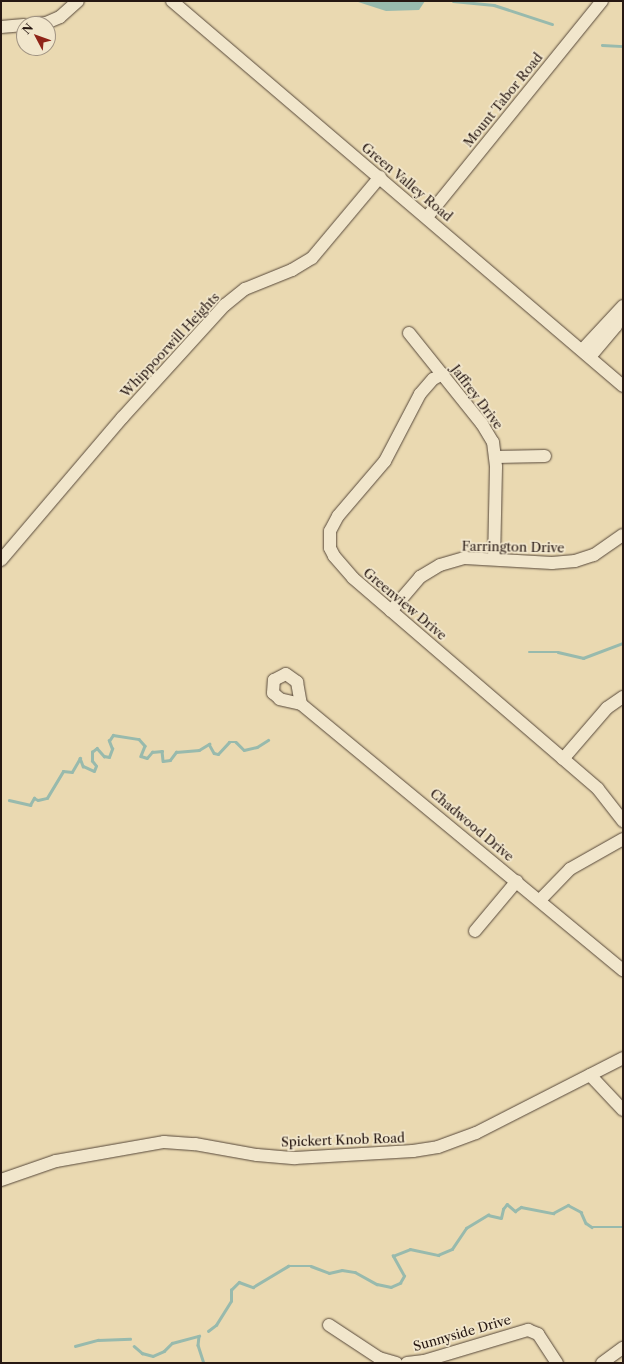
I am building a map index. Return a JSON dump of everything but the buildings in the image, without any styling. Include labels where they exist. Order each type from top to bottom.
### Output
[{"type":"street","points":[[56,18],[78,1]]},
{"type":"street","name":"Green Valley Road","points":[[172,1],[427,217],[623,386]]},
{"type":"street","name":"Mount Tabor Road","points":[[427,217],[602,1]]},
{"type":"street","points":[[1,27],[16,26]]},
{"type":"street","name":"Whippoorwill Heights","points":[[1,560],[122,418],[225,305],[245,289],[292,270],[312,258],[380,177]]},
{"type":"street","points":[[586,354],[623,308]]},
{"type":"street","name":"Jaffrey Drive","points":[[409,333],[482,424],[493,442],[496,457],[494,559]]},
{"type":"street","name":"Greenview Drive","points":[[443,374],[433,379],[420,394],[392,451],[338,516],[330,531],[330,548],[339,564],[391,611],[610,801],[623,821]]},
{"type":"street","points":[[496,457],[545,456]]},
{"type":"street","name":"Farrington Drive","points":[[391,611],[420,577],[440,564],[465,558],[552,563],[575,561],[594,555],[623,535]]},
{"type":"street","points":[[563,759],[608,708],[623,697]]},
{"type":"street","name":"Chadwood Drive","points":[[301,704],[623,970]]},
{"type":"street","points":[[540,900],[570,869],[623,839]]},
{"type":"street","points":[[475,931],[517,881]]},
{"type":"street","name":"Spickert Knob Road","points":[[1,1180],[56,1161],[164,1142],[195,1144],[256,1155],[295,1158],[413,1151],[438,1146],[476,1133],[623,1058]]},
{"type":"street","points":[[590,1075],[623,1110]]},
{"type":"street","points":[[329,1325],[379,1358],[396,1363]]},
{"type":"street","name":"Sunnyside Drive","points":[[407,1363],[424,1361],[528,1330],[538,1334],[557,1363]]},
{"type":"street","points":[[602,1363],[623,1348]]},
{"type":"shaded area","points":[[355,1],[425,1],[419,10],[386,11]]},
{"type":"waterway","points":[[453,1],[494,5],[552,24]]},
{"type":"waterway","points":[[602,45],[623,46]]},
{"type":"waterway","points":[[529,652],[558,652],[583,658],[623,643]]},
{"type":"waterway","points":[[9,800],[30,805],[34,798],[38,800],[47,798],[63,771],[72,772],[80,758],[83,766],[94,771],[96,766],[92,761],[92,752],[97,748],[104,756],[109,757],[112,749],[109,741],[113,735],[139,739],[145,746],[141,756],[147,758],[152,752],[162,751],[163,761],[170,760],[176,752],[199,750],[209,744],[214,753],[218,754],[229,742],[236,742],[244,750],[257,747],[268,740]]},
{"type":"waterway","points":[[208,1331],[216,1325],[231,1301],[231,1290],[239,1282],[253,1287],[288,1266],[311,1266],[329,1273],[342,1270],[355,1272],[377,1284],[391,1287],[400,1283],[404,1276],[393,1256],[410,1249],[438,1255],[452,1249],[466,1228],[488,1215],[501,1218],[503,1209],[507,1204],[515,1211],[521,1207],[553,1213],[568,1205],[581,1212],[586,1223],[592,1227],[623,1227]]},
{"type":"waterway","points":[[134,1346],[142,1353],[153,1356],[164,1351],[172,1343],[199,1336],[198,1345],[204,1363]]},
{"type":"waterway","points":[[75,1346],[98,1340],[130,1339]]}]
